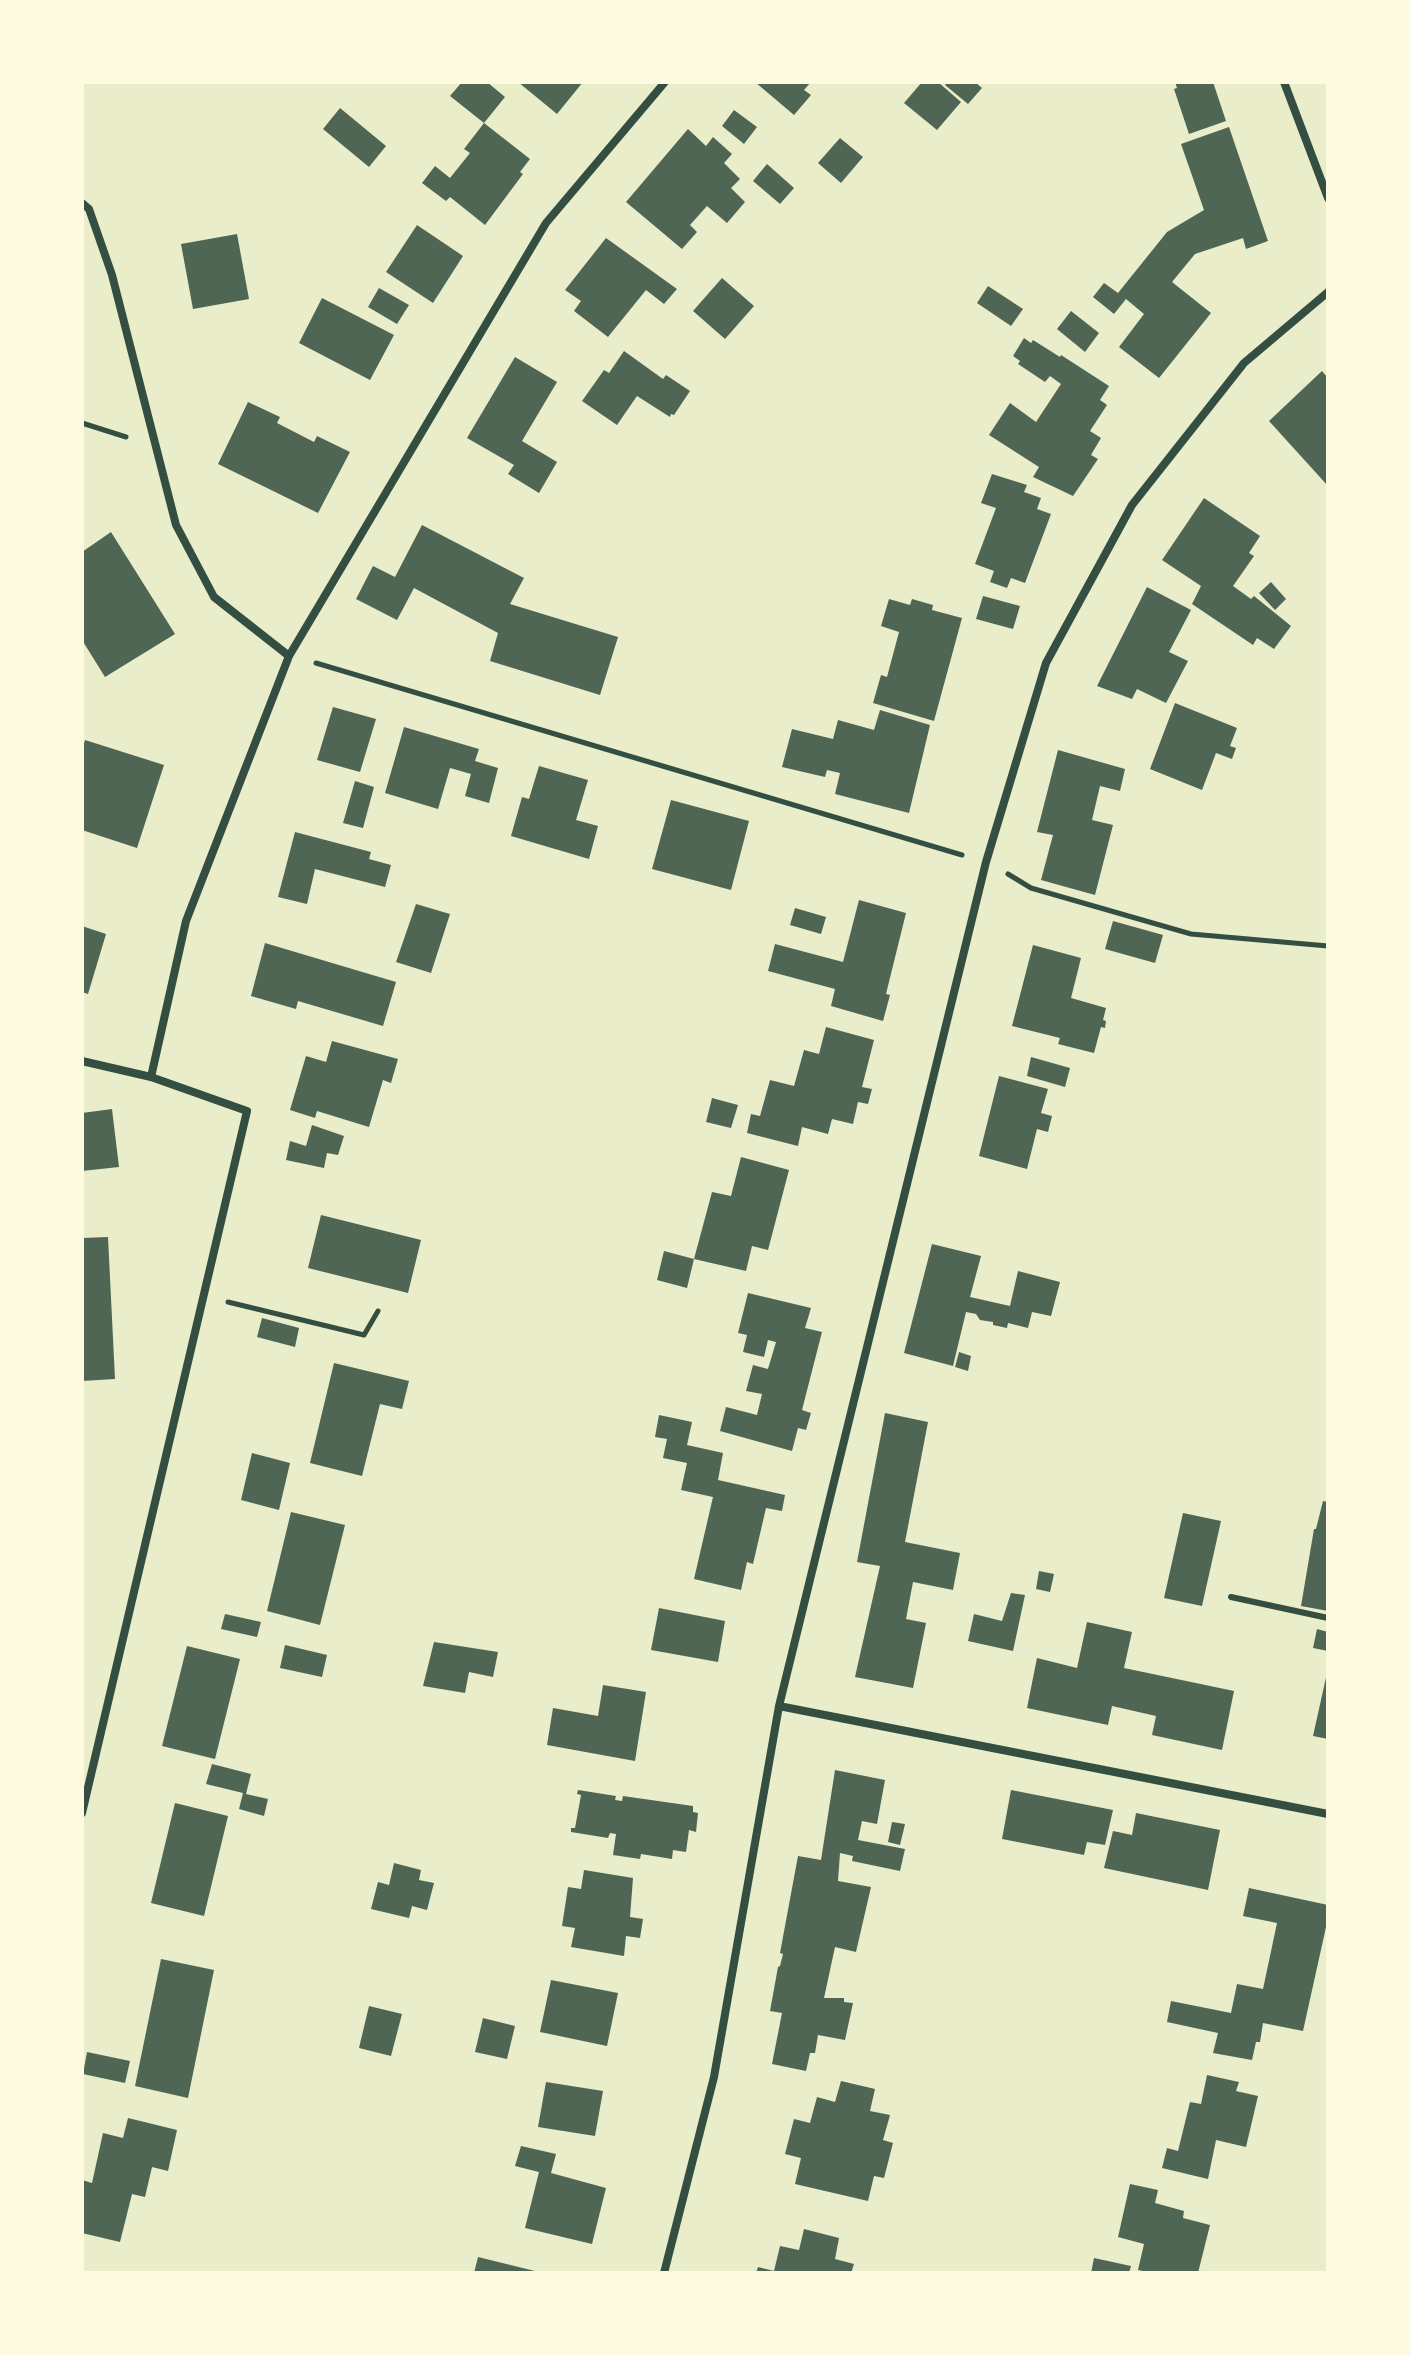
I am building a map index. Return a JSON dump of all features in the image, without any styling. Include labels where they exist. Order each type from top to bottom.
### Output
[{"type":"street","points":[[151,1077],[186,921],[289,656],[546,223],[665,82]]},
{"type":"street","points":[[1284,82],[1328,198]]},
{"type":"street","points":[[82,203],[89,209],[112,275],[176,525],[214,597],[289,656]]},
{"type":"street","points":[[664,2273],[714,2077],[779,1706],[986,862],[1046,663],[1132,505],[1244,363],[1328,292]]},
{"type":"street","points":[[82,1061],[151,1077],[247,1111],[82,1813]]},
{"type":"street","points":[[779,1706],[1328,1814]]},
{"type":"lane","points":[[1231,1597],[1328,1618]]},
{"type":"path","points":[[82,423],[157,447]]},
{"type":"path","points":[[289,656],[986,862],[1031,888],[1191,934],[1328,946]]},
{"type":"path","points":[[203,1296],[364,1335],[378,1311]]},
{"type":"building","points":[[462,82],[487,82],[505,97],[484,123],[450,96]]},
{"type":"building","points":[[518,82],[583,82],[557,114]]},
{"type":"building","points":[[755,82],[811,82],[804,90],[811,95],[794,115]]},
{"type":"building","points":[[922,82],[938,82],[961,102],[937,130],[904,103]]},
{"type":"building","points":[[947,82],[975,82],[982,88],[968,104],[945,85]]},
{"type":"building","points":[[1175,82],[1213,82],[1226,121],[1189,134],[1174,89],[1177,88]]},
{"type":"building","points":[[340,108],[386,146],[369,167],[323,129]]},
{"type":"building","points":[[734,110],[757,127],[744,144],[722,126]]},
{"type":"building","points":[[484,123],[530,159],[520,172],[523,174],[485,225],[450,197],[446,201],[422,183],[435,166],[450,178],[470,153],[464,149]]},
{"type":"building","points":[[1229,127],[1268,241],[1246,249],[1243,238],[1195,254],[1172,282],[1211,313],[1159,378],[1119,347],[1144,314],[1126,299],[1114,314],[1093,297],[1104,283],[1118,293],[1167,232],[1204,210],[1181,144]]},
{"type":"building","points":[[688,129],[706,146],[713,137],[732,154],[724,163],[740,179],[731,188],[745,202],[727,223],[707,206],[690,225],[697,232],[682,249],[626,202]]},
{"type":"building","points":[[840,138],[863,157],[841,183],[818,163]]},
{"type":"building","points":[[767,164],[794,188],[780,204],[753,181]]},
{"type":"building","points":[[417,225],[463,256],[433,303],[386,272]]},
{"type":"building","points":[[237,234],[249,299],[193,309],[181,244]]},
{"type":"building","points":[[606,238],[677,289],[664,304],[646,290],[608,337],[574,311],[581,301],[565,290]]},
{"type":"building","points":[[722,278],[754,306],[725,339],[693,311]]},
{"type":"building","points":[[988,286],[1023,309],[1011,326],[977,303]]},
{"type":"building","points":[[379,288],[409,305],[397,324],[368,307]]},
{"type":"building","points":[[322,298],[394,335],[370,380],[299,343]]},
{"type":"building","points":[[1071,311],[1099,333],[1085,352],[1057,329]]},
{"type":"building","points":[[1024,338],[1061,355],[1109,386],[1100,400],[1107,405],[1090,431],[1101,438],[1091,455],[1098,459],[1073,496],[1033,477],[1039,467],[989,435],[1010,403],[1036,422],[1061,384],[1050,376],[1045,382],[1018,364],[1020,361],[1013,356]]},
{"type":"building","points":[[624,351],[663,379],[666,375],[690,391],[674,415],[670,417],[637,396],[617,425],[582,401],[604,370],[609,373]]},
{"type":"building","points":[[515,357],[557,382],[522,441],[557,462],[539,493],[508,474],[514,465],[467,438]]},
{"type":"building","points":[[1322,371],[1328,378],[1328,486],[1269,421]]},
{"type":"building","points":[[248,402],[280,417],[277,423],[314,442],[317,436],[350,452],[318,513],[218,464]]},
{"type":"building","points":[[992,474],[1027,485],[1024,492],[1041,498],[1037,509],[1051,514],[1025,583],[1011,578],[1007,588],[990,582],[994,571],[975,564],[996,508],[981,503]]},
{"type":"building","points":[[1204,498],[1260,536],[1249,553],[1254,556],[1233,586],[1251,599],[1254,596],[1291,626],[1274,649],[1257,638],[1253,645],[1192,604],[1201,586],[1162,560]]},
{"type":"building","points":[[422,525],[524,578],[510,604],[618,637],[600,695],[490,661],[498,633],[414,588],[397,620],[356,599],[373,566],[395,577]]},
{"type":"building","points":[[111,532],[175,634],[105,677],[82,640],[82,552]]},
{"type":"building","points":[[1271,582],[1286,599],[1275,610],[1259,593]]},
{"type":"building","points":[[1147,587],[1191,610],[1169,652],[1188,661],[1166,703],[1137,689],[1132,699],[1097,686]]},
{"type":"building","points":[[983,596],[1020,606],[1013,629],[976,619]]},
{"type":"building","points":[[889,599],[910,605],[912,599],[933,605],[932,610],[962,618],[934,721],[873,703],[881,675],[887,677],[899,632],[881,626]]},
{"type":"building","points":[[1175,703],[1237,728],[1230,746],[1236,748],[1232,759],[1216,753],[1202,790],[1150,769]]},
{"type":"building","points":[[333,707],[376,719],[360,772],[317,760]]},
{"type":"building","points":[[880,710],[930,725],[909,813],[835,794],[840,773],[827,770],[825,777],[782,767],[792,729],[833,739],[838,720],[874,730]]},
{"type":"building","points":[[404,727],[479,749],[475,761],[498,768],[489,803],[465,796],[471,774],[450,768],[438,809],[385,793]]},
{"type":"building","points":[[85,740],[164,765],[137,848],[82,830],[82,750]]},
{"type":"building","points":[[1058,750],[1125,769],[1120,791],[1100,786],[1092,820],[1113,825],[1095,895],[1041,880],[1053,835],[1037,832]]},
{"type":"building","points":[[539,766],[588,780],[576,820],[598,826],[589,859],[511,836],[522,797],[529,799]]},
{"type":"building","points":[[355,781],[374,787],[363,828],[343,823]]},
{"type":"building","points":[[671,800],[749,821],[731,890],[652,869]]},
{"type":"building","points":[[295,832],[371,852],[369,859],[391,865],[385,887],[315,869],[307,904],[278,897]]},
{"type":"building","points":[[859,900],[906,913],[886,994],[890,995],[883,1021],[831,1006],[835,989],[768,971],[775,944],[843,962]]},
{"type":"building","points":[[416,904],[450,914],[431,973],[396,962]]},
{"type":"building","points":[[795,908],[826,917],[821,934],[790,925]]},
{"type":"building","points":[[1113,921],[1163,935],[1155,963],[1105,949]]},
{"type":"building","points":[[82,926],[106,934],[88,994],[82,992]]},
{"type":"building","points":[[265,943],[396,982],[383,1026],[298,1001],[296,1009],[251,996]]},
{"type":"building","points":[[1033,945],[1081,958],[1071,998],[1106,1008],[1105,1028],[1101,1027],[1094,1053],[1058,1044],[1060,1038],[1012,1026]]},
{"type":"building","points":[[826,1027],[874,1040],[862,1087],[872,1089],[868,1104],[858,1102],[853,1124],[832,1119],[828,1134],[802,1127],[798,1146],[747,1133],[751,1114],[760,1116],[770,1080],[794,1086],[804,1050],[819,1054]]},
{"type":"building","points":[[332,1041],[398,1059],[391,1083],[383,1080],[369,1127],[317,1111],[315,1118],[290,1110],[306,1056],[326,1062]]},
{"type":"building","points":[[1031,1057],[1070,1068],[1065,1087],[1027,1076]]},
{"type":"building","points":[[999,1076],[1048,1089],[1041,1113],[1052,1116],[1048,1132],[1037,1129],[1027,1169],[979,1156]]},
{"type":"building","points":[[712,1098],[738,1105],[731,1128],[706,1122]]},
{"type":"building","points":[[112,1109],[119,1167],[82,1171],[82,1113]]},
{"type":"building","points":[[312,1125],[344,1136],[338,1155],[327,1153],[324,1168],[286,1160],[290,1141],[306,1146]]},
{"type":"building","points":[[741,1157],[789,1170],[768,1250],[752,1246],[746,1271],[694,1259],[712,1192],[731,1196]]},
{"type":"building","points":[[321,1215],[421,1240],[408,1293],[308,1268]]},
{"type":"building","points":[[108,1237],[115,1379],[82,1381],[82,1238]]},
{"type":"building","points":[[932,1244],[981,1256],[970,1297],[1010,1306],[1018,1271],[1060,1282],[1051,1316],[1032,1312],[1028,1328],[1008,1323],[1007,1328],[966,1312],[953,1366],[904,1353]]},
{"type":"building","points":[[664,1251],[694,1259],[687,1288],[657,1280]]},
{"type":"building","points":[[748,1293],[811,1308],[805,1328],[822,1332],[802,1410],[811,1413],[806,1430],[798,1428],[792,1451],[720,1431],[726,1407],[757,1415],[762,1394],[746,1391],[753,1365],[768,1369],[776,1342],[768,1340],[764,1357],[743,1352],[747,1335],[738,1333]]},
{"type":"building","points":[[262,1318],[299,1328],[295,1347],[257,1337]]},
{"type":"building","points":[[959,1352],[971,1356],[968,1371],[955,1367]]},
{"type":"building","points":[[334,1363],[409,1381],[402,1409],[380,1404],[362,1476],[310,1463]]},
{"type":"building","points":[[885,1413],[928,1422],[905,1542],[960,1553],[953,1590],[913,1582],[906,1619],[926,1623],[913,1688],[855,1677],[880,1566],[857,1562]]},
{"type":"building","points":[[659,1415],[692,1422],[687,1445],[723,1453],[718,1480],[785,1495],[782,1511],[766,1508],[753,1564],[747,1562],[741,1590],[694,1579],[713,1497],[681,1490],[687,1463],[663,1458],[667,1439],[655,1437]]},
{"type":"building","points":[[252,1453],[290,1463],[279,1510],[241,1500]]},
{"type":"building","points":[[1323,1501],[1328,1502],[1328,1611],[1301,1606],[1314,1529]]},
{"type":"building","points":[[291,1512],[345,1525],[320,1625],[267,1611]]},
{"type":"building","points":[[1183,1513],[1221,1521],[1202,1606],[1164,1598]]},
{"type":"building","points":[[1039,1571],[1054,1574],[1050,1592],[1036,1589]]},
{"type":"building","points":[[1011,1593],[1025,1595],[1013,1651],[968,1641],[974,1614],[1002,1621]]},
{"type":"building","points":[[659,1608],[725,1621],[718,1662],[651,1650]]},
{"type":"building","points":[[225,1614],[261,1622],[257,1637],[221,1629]]},
{"type":"building","points":[[1087,1622],[1132,1632],[1124,1668],[1234,1691],[1222,1750],[1152,1735],[1156,1716],[1112,1706],[1108,1725],[1027,1708],[1037,1658],[1077,1668]]},
{"type":"building","points":[[1317,1629],[1328,1632],[1328,1651],[1313,1648]]},
{"type":"building","points":[[434,1642],[498,1652],[493,1677],[469,1672],[465,1693],[423,1686]]},
{"type":"building","points":[[285,1645],[327,1655],[322,1677],[280,1668]]},
{"type":"building","points":[[187,1646],[240,1659],[215,1759],[162,1746]]},
{"type":"building","points":[[1328,1673],[1328,1739],[1313,1736]]},
{"type":"building","points":[[603,1685],[646,1692],[635,1761],[547,1745],[553,1708],[598,1716]]},
{"type":"building","points":[[212,1764],[251,1774],[246,1794],[268,1799],[264,1816],[239,1809],[243,1793],[206,1784]]},
{"type":"building","points":[[835,1770],[885,1780],[877,1824],[862,1821],[858,1840],[905,1849],[900,1871],[852,1861],[853,1856],[840,1853],[838,1881],[871,1887],[856,1952],[835,1947],[824,1998],[844,1998],[844,2002],[853,2003],[845,2040],[818,2035],[815,2053],[810,2053],[806,2071],[772,2064],[782,2013],[770,2011],[783,1954],[780,1953],[798,1856],[821,1860]]},
{"type":"building","points":[[578,1790],[616,1796],[615,1800],[622,1801],[623,1796],[693,1806],[693,1812],[698,1813],[696,1832],[689,1830],[686,1852],[673,1850],[672,1859],[641,1854],[640,1859],[613,1855],[616,1834],[610,1833],[608,1838],[571,1832],[571,1828],[575,1828],[581,1795],[577,1794]]},
{"type":"building","points":[[1011,1790],[1113,1810],[1105,1845],[1087,1842],[1084,1855],[1002,1839]]},
{"type":"building","points":[[175,1803],[228,1816],[204,1916],[151,1903]]},
{"type":"building","points":[[1136,1813],[1220,1830],[1208,1890],[1104,1868],[1113,1831],[1132,1835]]},
{"type":"building","points":[[892,1822],[905,1824],[900,1845],[888,1842]]},
{"type":"building","points":[[394,1863],[421,1870],[419,1880],[434,1883],[427,1910],[412,1906],[409,1918],[371,1909],[378,1882],[389,1885]]},
{"type":"building","points":[[584,1870],[633,1878],[630,1917],[643,1919],[640,1938],[626,1936],[624,1956],[571,1947],[575,1928],[562,1926],[568,1887],[581,1889]]},
{"type":"building","points":[[1249,1888],[1328,1905],[1328,1918],[1303,2031],[1263,2023],[1260,2042],[1256,2042],[1252,2060],[1213,2053],[1218,2033],[1167,2022],[1171,2001],[1231,2013],[1237,1984],[1263,1989],[1277,1923],[1243,1916]]},
{"type":"building","points":[[161,1959],[214,1970],[188,2098],[135,2086]]},
{"type":"building","points":[[551,1980],[618,1993],[607,2046],[540,2032]]},
{"type":"building","points":[[369,2006],[402,2014],[391,2056],[359,2048]]},
{"type":"building","points":[[483,2018],[515,2026],[507,2059],[475,2052]]},
{"type":"building","points":[[87,2052],[130,2061],[125,2083],[83,2074]]},
{"type":"building","points":[[1207,2075],[1239,2082],[1236,2091],[1258,2096],[1246,2147],[1216,2140],[1208,2179],[1162,2168],[1167,2148],[1178,2151],[1190,2102],[1201,2104]]},
{"type":"building","points":[[841,2081],[875,2089],[870,2111],[890,2115],[883,2140],[893,2143],[884,2178],[874,2176],[868,2201],[795,2184],[801,2158],[785,2154],[794,2119],[810,2123],[817,2097],[835,2102]]},
{"type":"building","points":[[546,2082],[603,2091],[595,2136],[538,2127]]},
{"type":"building","points":[[128,2118],[177,2130],[168,2171],[152,2167],[145,2197],[132,2194],[120,2242],[82,2233],[82,2180],[92,2183],[103,2133],[123,2138]]},
{"type":"building","points":[[521,2146],[556,2154],[551,2173],[606,2188],[592,2244],[525,2228],[539,2172],[515,2166]]},
{"type":"building","points":[[1130,2184],[1158,2190],[1155,2203],[1184,2211],[1183,2218],[1210,2225],[1198,2273],[1138,2270],[1144,2244],[1118,2237]]},
{"type":"building","points":[[804,2229],[839,2238],[835,2259],[854,2264],[851,2273],[756,2273],[758,2267],[774,2271],[780,2246],[799,2250]]},
{"type":"building","points":[[478,2257],[539,2272],[539,2273],[474,2273]]},
{"type":"building","points":[[1094,2258],[1131,2266],[1129,2273],[1091,2273]]}]
